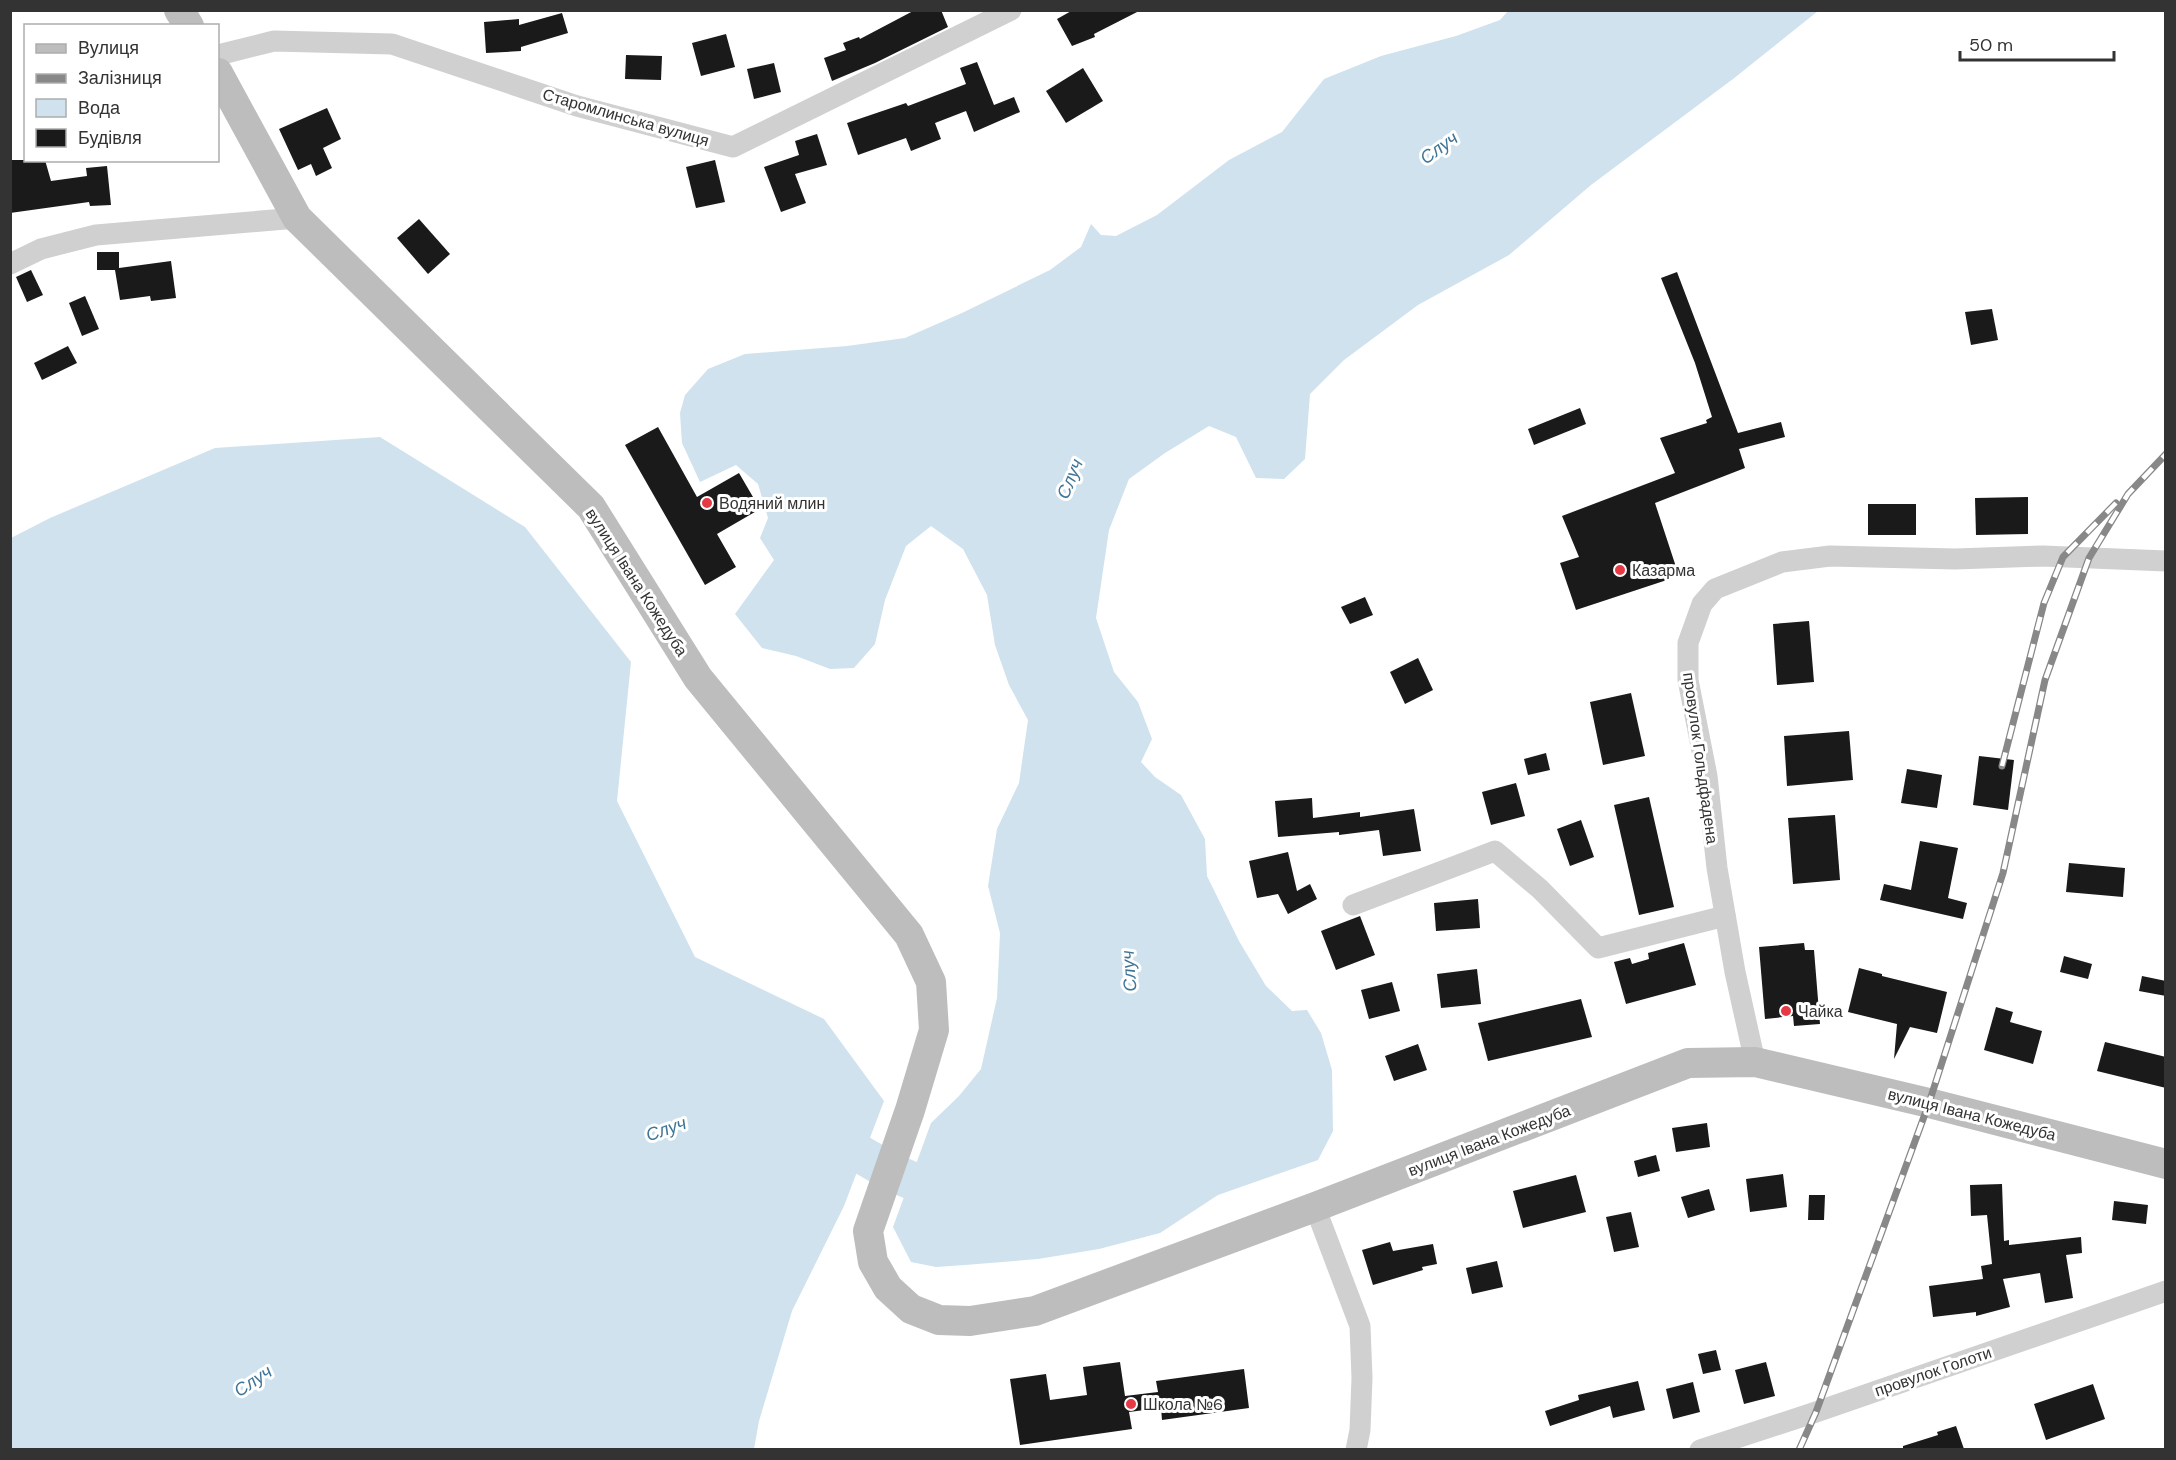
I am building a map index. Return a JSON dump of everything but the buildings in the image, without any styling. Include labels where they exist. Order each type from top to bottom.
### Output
[{"type":"main road","points":[[179,10],[188,24]]},
{"type":"main road","name":"вулиця Івана Кожедуба","points":[[219,75],[297,218],[591,507],[698,678],[909,935],[931,982],[934,1030],[910,1110],[868,1231],[873,1262],[888,1288],[911,1309],[939,1320],[970,1321],[1035,1311],[1315,1207],[1688,1063],[1755,1062],[1929,1103],[2166,1164]]},
{"type":"street","name":"Старомлинська вулиця","points":[[219,55],[274,41],[392,44],[577,106],[733,147],[1011,10]]},
{"type":"street","points":[[10,264],[41,249],[96,235],[297,218]]},
{"type":"street","name":"провулок Гольдфадена","points":[[1755,1062],[1725,916],[1717,868],[1707,776],[1688,681],[1688,644],[1702,604],[1715,588],[1782,562],[1830,556],[1955,559],[2043,556],[2166,561]]},
{"type":"street","points":[[1353,905],[1495,851],[1540,889],[1598,948],[1725,916]]},
{"type":"street","points":[[1315,1207],[1360,1326],[1362,1378],[1360,1430],[1356,1449]]},
{"type":"street","name":"провулок Голоти","points":[[1700,1449],[1815,1412],[2166,1291]]},
{"type":"water","points":[[1508,11],[1818,11],[1733,79],[1591,185],[1509,255],[1418,305],[1344,360],[1310,394],[1305,459],[1284,479],[1256,478],[1236,437],[1209,426],[1129,479],[1109,530],[1096,618],[1114,672],[1138,702],[1152,739],[1141,762],[1155,777],[1181,795],[1205,839],[1207,876],[1239,941],[1266,986],[1292,1011],[1307,1010],[1321,1033],[1332,1070],[1333,1131],[1318,1160],[1218,1195],[1160,1233],[1099,1249],[1038,1259],[936,1267],[911,1262],[893,1227],[931,1123],[959,1096],[981,1069],[997,998],[1000,933],[988,886],[997,829],[1019,783],[1028,720],[1009,685],[995,645],[987,595],[963,549],[931,526],[906,546],[885,600],[875,644],[854,668],[830,669],[796,656],[762,648],[735,614],[774,560],[760,538],[768,518],[758,484],[736,465],[700,482],[682,443],[680,413],[685,395],[708,369],[745,354],[847,346],[905,338],[962,313],[1050,270],[1081,247],[1091,224],[1101,235],[1116,236],[1157,215],[1229,160],[1282,132],[1324,79],[1381,56],[1456,36],[1500,20]]},
{"type":"water","points":[[380,437],[525,527],[631,662],[617,801],[695,957],[824,1019],[884,1101],[844,1206],[792,1311],[759,1421],[754,1449],[11,1449],[11,538],[50,518],[215,448]]},
{"type":"waterway","name":"Случ","points":[[819,1129],[886,1169],[922,1185],[959,1193]]},
{"type":"railway","points":[[1799,1450],[1816,1412],[1929,1103],[2003,873],[2045,680],[2089,558],[2128,494],[2166,454]]},
{"type":"railway","points":[[2002,766],[2044,603],[2063,557],[2116,503]]},
{"type":"place","name":"Водяний млин","points":[[707,503]]},
{"type":"place","name":"Казарма","points":[[1620,570]]},
{"type":"place","name":"Чайка","points":[[1786,1011]]},
{"type":"place","name":"Школа №6","points":[[1131,1404]]}]
